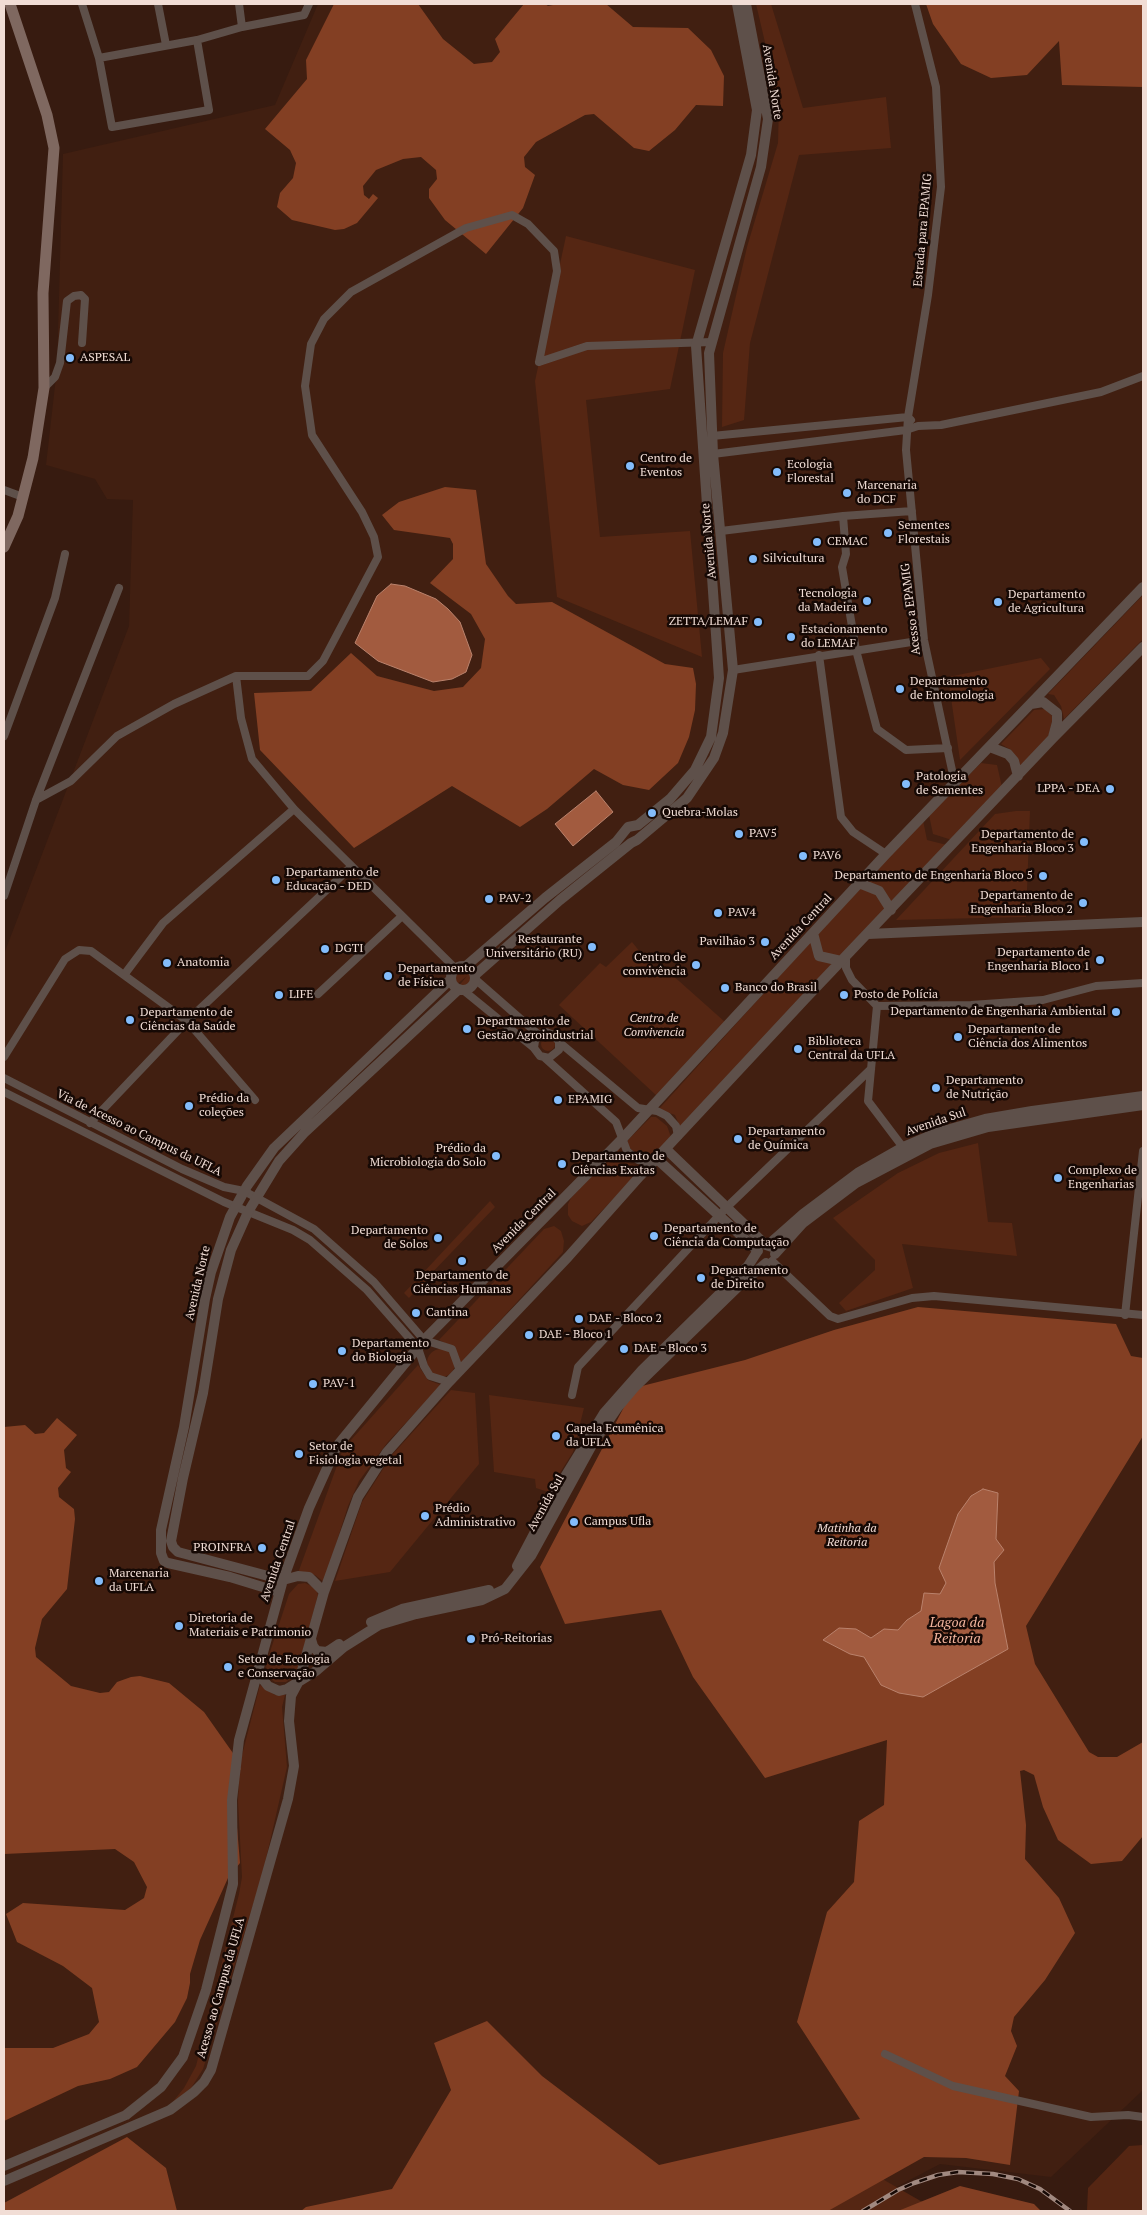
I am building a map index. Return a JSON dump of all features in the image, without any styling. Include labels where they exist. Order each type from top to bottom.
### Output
[{"type":"main road","points":[[4,547],[18,516],[33,458],[44,388],[43,293],[54,148],[47,115],[10,4]]},
{"type":"street","points":[[82,4],[99,58],[112,127],[210,110],[197,40]]},
{"type":"street","points":[[158,4],[166,45]]},
{"type":"street","points":[[239,4],[242,27]]},
{"type":"street","points":[[99,58],[197,40],[242,27],[304,15],[309,4]]},
{"type":"street","name":"Avenida Norte","points":[[461,967],[628,827],[638,824],[670,799],[695,770],[711,737],[719,678],[708,543],[698,342],[751,155],[757,110],[737,4]]},
{"type":"street","name":"Avenida Norte","points":[[475,977],[521,933],[687,798],[714,758],[724,733],[732,669],[713,454],[709,353],[761,167],[768,119],[746,4]]},
{"type":"street","name":"Estrada para EPAMIG","points":[[906,430],[928,295],[941,187],[936,87],[915,4]]},
{"type":"street","points":[[36,800],[71,781],[117,736],[174,704],[236,676],[308,676],[323,661],[378,557],[374,537],[362,512],[312,435],[305,386],[311,344],[315,335],[324,319],[351,292],[466,228],[512,215],[528,224],[554,251],[557,271],[539,362],[587,346],[712,342]]},
{"type":"street","points":[[44,388],[55,377],[60,363],[67,300],[80,295],[85,299],[82,343]]},
{"type":"street","points":[[713,454],[906,430],[918,426],[941,426],[1101,392],[1143,376]]},
{"type":"street","points":[[712,436],[908,417],[918,426]]},
{"type":"street","points":[[802,428],[804,442]]},
{"type":"street","name":"Acesso a EPAMIG","points":[[906,430],[924,640],[955,784]]},
{"type":"street","points":[[4,490],[23,497]]},
{"type":"street","points":[[721,531],[844,516],[912,511]]},
{"type":"street","points":[[844,516],[846,554],[842,567],[856,650],[877,729],[906,750],[948,748]]},
{"type":"street","points":[[4,736],[55,598],[64,554]]},
{"type":"street","name":"Avenida Central","points":[[234,1874],[232,1800],[233,1775],[239,1740],[283,1580],[309,1508],[337,1446],[421,1344],[623,1138],[886,854],[1143,587]]},
{"type":"street","points":[[4,896],[36,800],[119,588]]},
{"type":"street","points":[[732,669],[924,640]]},
{"type":"street","points":[[299,1681],[310,1636],[324,1592],[358,1497],[387,1452],[449,1382],[843,959],[1143,646]]},
{"type":"street","points":[[819,655],[841,817],[853,832],[886,854]]},
{"type":"street","points":[[718,665],[724,660],[732,669]]},
{"type":"street","points":[[719,678],[726,682],[732,669]]},
{"type":"street","points":[[236,676],[240,718],[252,759],[294,809],[402,916],[461,967],[472,969],[475,977],[539,1035]]},
{"type":"street","points":[[1031,704],[1043,702],[1057,713],[1053,738]]},
{"type":"street","points":[[990,747],[1008,754],[1014,761],[1018,776]]},
{"type":"street","points":[[124,975],[164,923],[294,809]]},
{"type":"street","points":[[638,824],[641,836]]},
{"type":"street","points":[[623,833],[625,839],[631,843]]},
{"type":"street","points":[[90,1123],[187,1021],[351,867]]},
{"type":"street","points":[[859,883],[879,890],[891,910]]},
{"type":"street","points":[[318,994],[402,916]]},
{"type":"street","points":[[868,934],[1143,922]]},
{"type":"street","points":[[813,933],[819,956],[843,959]]},
{"type":"street","points":[[4,1058],[65,959],[79,950],[91,951],[187,1021],[255,1100]]},
{"type":"street","points":[[843,959],[852,980],[877,1006],[971,1005],[1043,1000],[1096,986],[1143,983]]},
{"type":"street","points":[[461,967],[451,978],[454,985],[534,1048],[540,1056],[545,1058],[616,1122],[627,1151],[632,1156],[638,1160],[656,1160],[773,1248],[771,1259]]},
{"type":"street","points":[[461,989],[472,986],[475,977]]},
{"type":"street","name":"Avenida Norte","points":[[279,1592],[168,1563],[164,1561],[161,1554],[161,1530],[184,1427],[204,1300],[219,1244],[244,1191],[274,1148],[451,978]]},
{"type":"street","name":"Avenida Norte","points":[[283,1580],[178,1552],[172,1544],[183,1478],[203,1393],[218,1299],[231,1250],[248,1212],[278,1161],[305,1132],[461,989]]},
{"type":"street","points":[[877,1006],[868,1101],[905,1151]]},
{"type":"street","points":[[534,1048],[535,1041],[539,1035],[550,1033],[638,1108],[657,1111],[671,1119],[676,1126],[678,1136]]},
{"type":"street","points":[[545,1058],[556,1054],[559,1042]]},
{"type":"street","points":[[572,1395],[578,1367],[724,1211],[870,1069]]},
{"type":"street","name":"Via de Acesso ao Campus da UFLA","points":[[4,1078],[182,1169],[224,1187],[244,1191],[314,1229],[374,1282],[421,1344]]},
{"type":"street","name":"Via de Acesso ao Campus da UFLA","points":[[4,1092],[235,1207],[294,1230],[310,1240],[367,1290],[421,1344]]},
{"type":"street","name":"Avenida Sul","points":[[258,1673],[268,1686],[279,1691],[287,1689],[316,1671],[344,1646],[379,1625],[416,1614],[482,1600],[505,1589],[531,1556],[592,1446],[618,1407],[634,1388],[740,1285],[771,1259],[803,1223],[856,1183],[905,1151],[936,1133],[985,1119],[1143,1096]]},
{"type":"street","name":"Avenida Sul","points":[[767,1245],[836,1187],[871,1164],[905,1151],[988,1127],[1143,1105]]},
{"type":"street","points":[[666,1149],[724,1211],[757,1252],[759,1260],[771,1259],[830,1316],[838,1319],[912,1298],[934,1296],[1143,1315]]},
{"type":"street","points":[[1125,1314],[1143,1151]]},
{"type":"street","points":[[757,1252],[761,1246],[767,1245]]},
{"type":"street","name":"Avenida Sul","points":[[310,1636],[313,1646],[317,1651],[327,1652],[352,1634],[390,1612],[485,1593],[499,1585],[520,1562],[558,1488],[604,1413],[642,1370],[748,1266],[757,1252]]},
{"type":"street","points":[[449,1382],[430,1376],[424,1366],[421,1344],[452,1350],[460,1371]]},
{"type":"street","points":[[283,1580],[298,1576],[309,1577],[324,1592]]},
{"type":"street","name":"Acesso ao Campus da UFLA","points":[[4,2181],[170,2110],[204,2082],[211,2070],[220,2041],[288,1799],[294,1766],[289,1706],[291,1696],[299,1681]]},
{"type":"street","name":"Acesso ao Campus da UFLA","points":[[4,2166],[126,2115],[142,2104],[173,2073],[183,2057],[195,2026],[234,1874]]},
{"type":"street","points":[[885,2054],[953,2086],[1091,2117],[1128,2115],[1143,2117]]},
{"type":"shaded area","name":"Campus Ufla","points":[[318,4],[1143,4],[1143,2090],[1051,2177],[940,2164],[851,2211],[4,2211],[4,954],[129,626],[133,500],[107,499],[95,479],[46,465],[57,368],[63,154],[275,105]]},
{"type":"green space","points":[[334,4],[418,4],[443,39],[474,64],[492,62],[500,52],[495,39],[524,4],[545,4],[548,6],[558,4],[606,4],[633,27],[688,28],[711,50],[724,76],[723,106],[696,105],[675,130],[649,151],[634,148],[594,114],[585,115],[536,142],[524,157],[525,167],[535,175],[523,208],[486,254],[445,220],[429,198],[429,189],[437,179],[436,170],[421,157],[403,159],[376,170],[363,186],[364,195],[369,199],[373,194],[378,198],[357,223],[344,229],[335,230],[292,220],[277,207],[280,193],[293,178],[296,163],[290,150],[265,129],[307,79],[306,60]]},
{"type":"green space","points":[[756,4],[771,4],[803,108],[886,97],[891,148],[799,155],[750,343],[744,420],[722,427],[723,353],[747,247],[778,143],[779,102]]},
{"type":"green space","points":[[926,4],[1143,4],[1143,87],[1062,85],[1059,41],[1027,75],[991,78],[961,64],[933,24]]},
{"type":"green space","points":[[566,236],[695,270],[670,389],[586,400],[600,537],[690,531],[702,657],[557,597],[535,381]]},
{"type":"green space","points":[[445,487],[476,490],[486,564],[508,596],[516,604],[552,602],[665,664],[693,668],[696,684],[695,710],[689,737],[678,763],[649,790],[623,785],[594,769],[547,809],[520,827],[452,786],[354,848],[260,750],[254,693],[311,691],[351,653],[377,676],[434,691],[463,687],[481,668],[485,639],[471,614],[430,583],[453,559],[453,544],[450,538],[394,530],[382,515],[399,502]]},
{"type":"green space","points":[[1143,595],[1143,639],[1064,719],[1061,706],[1054,695],[1048,694]]},
{"type":"green space","points":[[1041,658],[1050,669],[960,760],[948,677]]},
{"type":"green space","points":[[1045,709],[1053,717],[1048,738],[1021,766],[1011,750],[1001,744],[1034,710]]},
{"type":"green space","points":[[981,763],[997,765],[1002,787],[952,840],[933,834],[929,815]]},
{"type":"green space","points":[[1030,811],[1026,917],[896,920],[995,814]]},
{"type":"green space","points":[[923,820],[927,840],[947,845],[892,905],[865,883]]},
{"type":"green space","points":[[860,888],[879,896],[887,910],[840,958],[820,954],[817,935]]},
{"type":"green space","points":[[811,941],[816,960],[836,963],[680,1127],[675,1115],[659,1109]]},
{"type":"green space","name":"Centro de Convivencia","points":[[632,942],[661,978],[670,973],[725,1022],[657,1096],[559,1005],[600,963],[606,967]]},
{"type":"green space","points":[[462,967],[472,972],[473,980],[464,988],[458,987],[467,976],[456,985],[453,980],[454,973]]},
{"type":"green space","points":[[548,1037],[553,1039],[555,1044],[553,1049],[548,1051],[543,1049],[541,1044],[543,1039]]},
{"type":"green space","points":[[651,1117],[656,1117],[667,1126],[671,1137],[652,1158],[637,1155],[628,1146],[628,1140]]},
{"type":"green space","points":[[978,1143],[988,1222],[1012,1223],[1017,1256],[902,1244],[913,1288],[846,1311],[839,1303],[875,1270],[875,1260],[833,1218],[898,1173],[939,1153]]},
{"type":"green space","points":[[618,1148],[622,1157],[630,1164],[644,1167],[591,1222],[582,1226],[572,1221],[568,1215],[568,1204],[571,1198]]},
{"type":"green space","points":[[490,1201],[495,1207],[427,1278],[422,1274]]},
{"type":"green space","points":[[554,1226],[561,1231],[564,1241],[563,1252],[461,1363],[455,1348],[439,1340],[544,1229]]},
{"type":"green space","points":[[421,1275],[426,1280],[409,1298],[404,1293]]},
{"type":"green space","name":"Matinha da Reitoria","points":[[918,1307],[1116,1324],[1131,1356],[1143,1358],[1143,1436],[1026,1626],[1035,1664],[1089,1752],[1098,1757],[1117,1757],[1143,1742],[1143,1836],[1122,1861],[1091,1864],[1058,1840],[1043,1807],[1034,1775],[1024,1770],[1020,1771],[1026,1825],[1025,1859],[1059,1898],[1075,1933],[1045,1980],[1014,2017],[1011,2031],[1017,2046],[1005,2076],[1019,2091],[1010,2165],[966,2158],[924,2157],[828,2211],[301,2211],[306,2207],[392,2189],[451,2090],[434,2043],[487,2021],[542,2076],[659,2165],[860,2119],[797,2022],[827,1912],[854,1882],[859,1821],[884,1805],[887,1740],[765,1778],[693,1677],[661,1610],[565,1624],[540,1567],[634,1388],[745,1360],[834,1330]]},
{"type":"green space","points":[[441,1349],[451,1353],[455,1363],[451,1373],[441,1377],[431,1373],[427,1363],[431,1353]]},
{"type":"green space","points":[[418,1365],[428,1380],[441,1385],[387,1443],[359,1481],[348,1506],[324,1582],[315,1575],[298,1573],[343,1449]]},
{"type":"green space","points":[[451,1390],[475,1393],[479,1464],[390,1572],[335,1581],[362,1502],[392,1455]]},
{"type":"green space","points":[[489,1395],[584,1408],[573,1452],[548,1492],[536,1488],[535,1479],[494,1472]]},
{"type":"green space","points":[[57,1418],[77,1435],[64,1450],[66,1468],[71,1472],[58,1488],[59,1497],[74,1509],[75,1519],[67,1589],[42,1619],[35,1648],[36,1657],[71,1686],[100,1693],[109,1692],[117,1682],[131,1677],[140,1676],[169,1683],[204,1712],[235,1756],[241,1769],[233,1779],[240,1863],[228,1878],[200,1940],[190,1974],[187,1998],[175,2022],[137,2067],[110,2079],[78,2086],[4,2121],[4,2048],[53,2048],[89,2034],[99,2022],[92,1988],[63,1966],[17,1942],[6,1914],[23,1903],[125,1910],[144,1898],[147,1887],[134,1862],[115,1849],[4,1854],[4,1427],[25,1425],[35,1434],[44,1433]]},
{"type":"green space","points":[[305,1583],[316,1588],[318,1595],[297,1673],[286,1682],[275,1682],[267,1676],[266,1664],[289,1594],[298,1584]]},
{"type":"green space","points":[[260,1685],[275,1695],[285,1695],[282,1707],[287,1767],[263,1872],[203,2069],[188,2093],[167,2109],[184,2088],[196,2066],[239,1894],[242,1877],[238,1801],[240,1763]]},
{"type":"green space","points":[[127,2137],[166,2168],[177,2211],[4,2211],[4,2203]]},
{"type":"green space","points":[[1143,2145],[1143,2211],[1087,2211],[1088,2188],[1129,2146]]},
{"type":"green space","points":[[872,2173],[938,2211],[711,2211]]},
{"type":"green space","points":[[960,2186],[1034,2204],[1041,2211],[898,2211]]},
{"type":"water","points":[[391,584],[405,586],[436,599],[460,622],[472,655],[466,672],[452,679],[433,682],[378,661],[355,643],[377,596]]},
{"type":"water","points":[[596,791],[613,812],[573,846],[555,824]]},
{"type":"water","name":"Lagoa da Reitoria","points":[[983,1489],[998,1493],[996,1539],[1004,1550],[994,1562],[995,1583],[1008,1649],[923,1697],[899,1693],[881,1685],[864,1657],[850,1654],[823,1640],[839,1628],[856,1629],[871,1638],[884,1629],[898,1630],[907,1620],[921,1611],[924,1593],[940,1594],[946,1583],[939,1568],[958,1514],[971,1496]]},
{"type":"railway","points":[[863,2211],[898,2190],[914,2183],[938,2175],[958,2172],[993,2174],[1018,2179],[1040,2189],[1070,2211]]},
{"type":"place","name":"ASPESAL","points":[[70,358]]},
{"type":"place","name":"Centro de Eventos","points":[[630,466]]},
{"type":"place","name":"Ecologia Florestal","points":[[777,472]]},
{"type":"place","name":"Marcenaria do DCF","points":[[847,493]]},
{"type":"place","name":"Sementes Florestais","points":[[888,533]]},
{"type":"place","name":"CEMAC","points":[[817,542]]},
{"type":"place","name":"Silvicultura","points":[[753,559]]},
{"type":"place","name":"Tecnologia da Madeira","points":[[867,601]]},
{"type":"place","name":"Departamento de Agricultura","points":[[998,602]]},
{"type":"place","name":"ZETTA/LEMAF","points":[[758,622]]},
{"type":"place","name":"Estacionamento do LEMAF","points":[[791,637]]},
{"type":"place","name":"Departamento de Entomologia","points":[[900,689]]},
{"type":"place","name":"Patologia de Sementes","points":[[906,784]]},
{"type":"place","name":"LPPA - DEA","points":[[1110,789]]},
{"type":"place","name":"Quebra-Molas","points":[[652,813]]},
{"type":"place","name":"PAV5","points":[[739,834]]},
{"type":"place","name":"Departamento de Engenharia Bloco 3","points":[[1084,842]]},
{"type":"place","name":"PAV6","points":[[803,856]]},
{"type":"place","name":"Departamento de Engenharia Bloco 5","points":[[1043,876]]},
{"type":"place","name":"Departamento de Educação - DED","points":[[276,880]]},
{"type":"place","name":"PAV-2","points":[[489,899]]},
{"type":"place","name":"Departamento de Engenharia Bloco 2","points":[[1083,903]]},
{"type":"place","name":"PAV4","points":[[718,913]]},
{"type":"place","name":"Pavilhão 3","points":[[765,942]]},
{"type":"place","name":"Restaurante Universitário (RU)","points":[[592,947]]},
{"type":"place","name":"DGTI","points":[[325,949]]},
{"type":"place","name":"Departamento de Engenharia Bloco 1","points":[[1100,960]]},
{"type":"place","name":"Anatomia","points":[[167,963]]},
{"type":"place","name":"Centro de convivência","points":[[696,965]]},
{"type":"place","name":"Departamento de Física","points":[[388,976]]},
{"type":"place","name":"Banco do Brasil","points":[[725,988]]},
{"type":"place","name":"LIFE","points":[[279,995]]},
{"type":"place","name":"Posto de Polícia","points":[[844,995]]},
{"type":"place","name":"Departamento de Engenharia Ambiental","points":[[1116,1012]]},
{"type":"place","name":"Departamento de Ciências da Saúde","points":[[130,1020]]},
{"type":"place","name":"Departmaento de Gestão Agroindustrial","points":[[467,1029]]},
{"type":"place","name":"Departamento de Ciência dos Alimentos","points":[[958,1037]]},
{"type":"place","name":"Biblioteca Central da UFLA","points":[[798,1049]]},
{"type":"place","name":"Departamento de Nutrição","points":[[936,1088]]},
{"type":"place","name":"EPAMIG","points":[[558,1100]]},
{"type":"place","name":"Prédio da coleções","points":[[189,1106]]},
{"type":"place","name":"Departamento de Química","points":[[738,1139]]},
{"type":"place","name":"Prédio da Microbiologia do Solo","points":[[496,1156]]},
{"type":"place","name":"Departamento de Ciências Exatas","points":[[562,1164]]},
{"type":"place","name":"Complexo de Engenharias","points":[[1058,1178]]},
{"type":"place","name":"Departamento de Ciência da Computação","points":[[654,1236]]},
{"type":"place","name":"Departamento de Solos","points":[[438,1238]]},
{"type":"place","name":"Departamento de Ciências Humanas","points":[[462,1261]]},
{"type":"place","name":"Departamento de Direito","points":[[701,1278]]},
{"type":"place","name":"Cantina","points":[[416,1313]]},
{"type":"place","name":"DAE - Bloco 2","points":[[579,1319]]},
{"type":"place","name":"DAE - Bloco 1","points":[[529,1335]]},
{"type":"place","name":"DAE - Bloco 3","points":[[624,1349]]},
{"type":"place","name":"Departamento do Biologia","points":[[342,1351]]},
{"type":"place","name":"PAV-1","points":[[313,1384]]},
{"type":"place","name":"Capela Ecumênica da UFLA","points":[[556,1436]]},
{"type":"place","name":"Setor de Fisiologia vegetal","points":[[299,1454]]},
{"type":"place","name":"Prédio Administrativo","points":[[425,1516]]},
{"type":"place","name":"Campus Ufla","points":[[574,1522]]},
{"type":"place","name":"PROINFRA","points":[[262,1548]]},
{"type":"place","name":"Marcenaria da UFLA","points":[[99,1581]]},
{"type":"place","name":"Diretoria de Materiais e Patrimonio","points":[[179,1626]]},
{"type":"place","name":"Pró-Reitorias","points":[[471,1639]]},
{"type":"place","name":"Setor de Ecologia e Conservação","points":[[228,1667]]}]
